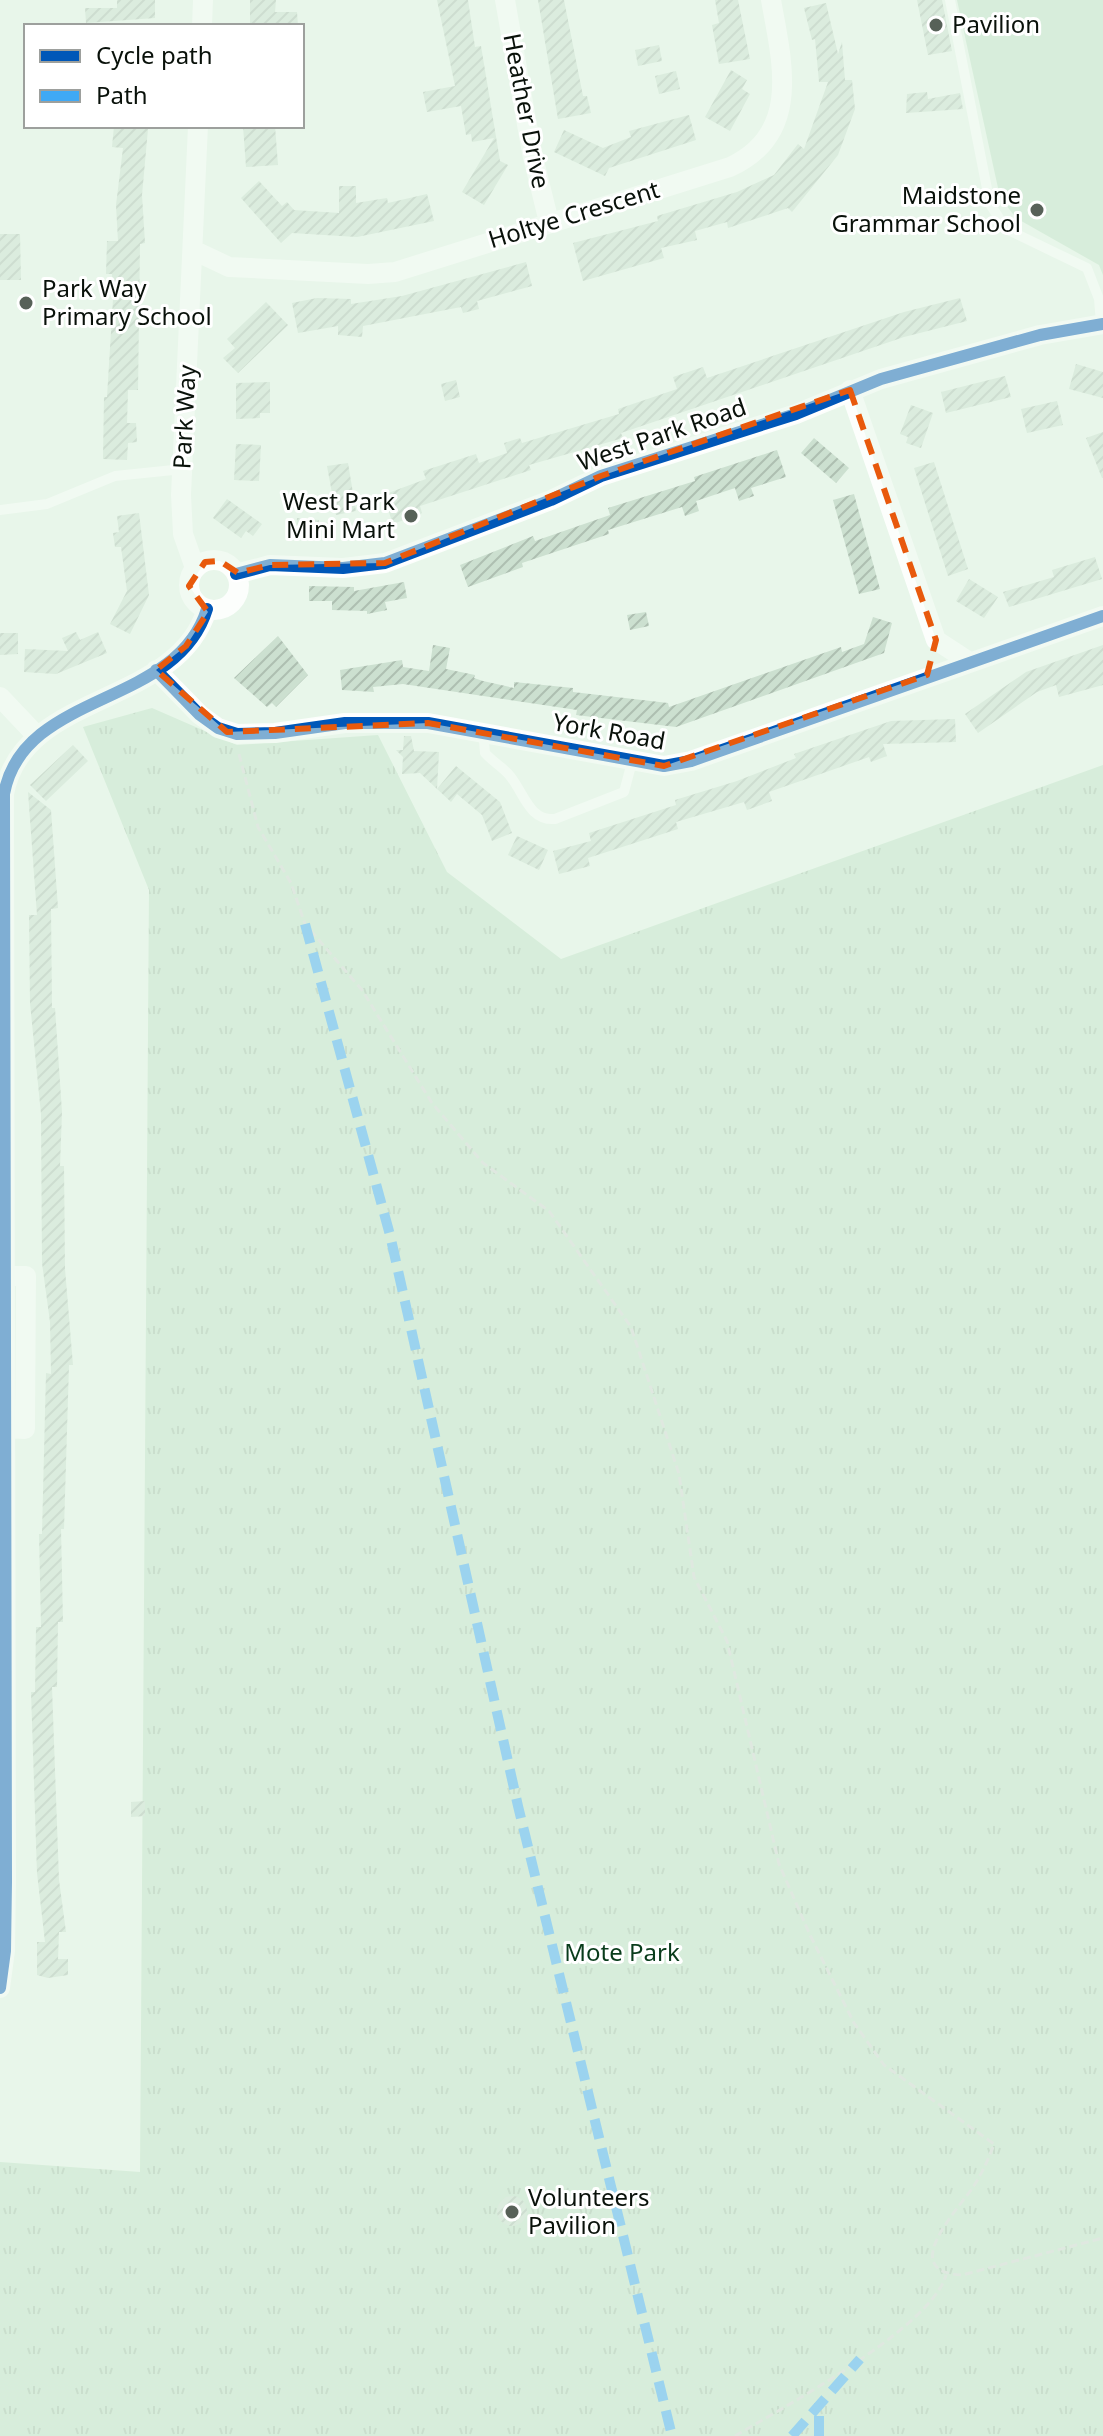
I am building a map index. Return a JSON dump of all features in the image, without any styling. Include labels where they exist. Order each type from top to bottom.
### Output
[{"type":"street","points":[[202,24],[203,0]]},
{"type":"street","name":"Heather Drive","points":[[505,0],[532,153],[549,222]]},
{"type":"street","name":"Holtye Crescent","points":[[193,250],[229,267],[383,273],[730,167],[751,155],[775,123],[783,93],[771,0]]},
{"type":"street","name":"Park Way","points":[[195,568],[186,550],[182,516],[198,128]]},
{"type":"street","points":[[192,290],[229,267]]},
{"type":"street","name":"West Park Road","points":[[236,574],[270,565],[343,568],[385,563],[551,500],[601,476],[796,414],[850,390],[1040,335],[1102,324]]},
{"type":"street","points":[[850,390],[936,640],[968,661]]},
{"type":"street","points":[[217,561],[228,565],[236,574],[238,588],[233,601],[221,609],[207,609],[194,600],[189,590],[195,568],[205,562],[217,561]]},
{"type":"street","points":[[0,1988],[5,1951],[3,803],[12,765],[37,736],[133,686],[156,670],[196,636],[207,609]]},
{"type":"street","name":"York Road","points":[[237,734],[387,721],[483,730],[664,766],[691,761],[927,675],[1103,616]]},
{"type":"street","points":[[927,675],[926,662],[936,640]]},
{"type":"street","points":[[156,670],[200,715],[218,728],[237,734]]},
{"type":"street","points":[[0,697],[37,736]]},
{"type":"lane","points":[[950,0],[990,204],[1006,229],[1087,268],[1099,299],[1102,324]]},
{"type":"lane","points":[[0,510],[47,504],[115,476],[183,469]]},
{"type":"lane","points":[[483,730],[485,753],[511,777],[533,812],[544,819],[555,819],[624,792],[632,762]]},
{"type":"path","points":[[237,734],[258,827],[291,883],[305,924],[362,990],[432,1103],[483,1163],[549,1211],[631,1327],[679,1474],[694,1577],[727,1641],[779,1864],[810,1935],[854,2023],[884,2065],[994,2144],[974,2186],[935,2242],[932,2256],[938,2268],[946,2275],[962,2275],[1103,2238]]},
{"type":"path","points":[[735,2436],[872,2350],[929,2305],[942,2289],[946,2275]]},
{"type":"highlighted area","points":[[850,390],[936,640],[927,675],[664,766],[428,723],[227,732],[156,670],[186,646],[208,612],[189,586],[205,562],[220,561],[238,573],[270,565],[385,563],[601,476]]},
{"type":"green space","name":"Maidstone Grammar School","points":[[957,0],[1103,0],[1103,275],[1099,265],[1016,218],[1000,197]]},
{"type":"green space","name":"Mote Park","points":[[152,708],[237,745],[378,735],[447,872],[561,959],[1103,765],[1103,2436],[0,2436],[0,2162],[140,2172],[149,890],[83,727]]},
{"type":"building","points":[[117,0],[155,0],[155,18],[86,23],[85,8],[117,8]]},
{"type":"building","points":[[250,0],[276,0],[275,12],[297,12],[298,24],[250,24]]},
{"type":"building","points":[[437,0],[468,0],[475,47],[481,46],[500,161],[508,165],[484,205],[462,192],[494,138],[472,142],[471,134],[466,135],[461,106],[427,112],[423,92],[455,86]]},
{"type":"building","points":[[538,0],[564,0],[583,96],[587,96],[591,113],[558,119]]},
{"type":"building","points":[[715,0],[738,0],[750,59],[719,64],[712,25],[719,23]]},
{"type":"building","name":"Pavilion","points":[[917,0],[942,0],[952,51],[928,55]]},
{"type":"building","points":[[826,3],[838,54],[842,42],[845,80],[852,80],[855,109],[838,155],[792,212],[788,208],[728,228],[727,222],[695,231],[697,240],[661,248],[664,258],[583,281],[573,243],[658,221],[657,216],[737,192],[774,175],[798,144],[804,149],[828,82],[819,82],[815,39],[812,40],[804,8]]},
{"type":"building","points":[[659,45],[662,61],[638,66],[635,50]]},
{"type":"building","points":[[731,70],[747,80],[742,89],[750,94],[730,131],[705,117]]},
{"type":"building","points":[[676,71],[680,89],[659,94],[655,76]]},
{"type":"building","points":[[927,92],[928,99],[960,93],[963,109],[906,113],[907,94]]},
{"type":"building","points":[[689,115],[696,140],[609,168],[605,176],[554,152],[564,130],[603,148],[631,137],[629,131]]},
{"type":"building","points":[[114,128],[148,129],[142,195],[145,243],[140,244],[138,390],[128,390],[127,423],[136,423],[137,442],[128,443],[127,460],[103,459],[104,397],[107,397],[113,299],[112,274],[106,274],[107,241],[118,241],[116,205],[123,148],[112,147]]},
{"type":"building","points":[[243,128],[275,128],[278,165],[246,167]]},
{"type":"building","points":[[259,181],[282,206],[287,202],[294,210],[339,213],[339,186],[356,186],[356,203],[387,198],[388,203],[427,194],[434,221],[357,237],[292,233],[281,243],[241,198]]},
{"type":"building","points":[[0,234],[20,234],[21,280],[0,280]]},
{"type":"building","points":[[526,262],[532,286],[477,301],[479,309],[463,313],[461,307],[363,326],[362,337],[338,335],[338,326],[298,333],[292,303],[317,298],[351,299],[351,304],[402,296]]},
{"type":"building","points":[[960,298],[967,321],[904,337],[621,433],[623,438],[529,465],[531,470],[420,506],[422,513],[393,524],[383,495],[426,479],[423,471],[476,454],[479,463],[507,453],[504,443],[520,438],[522,443],[619,414],[618,409],[677,389],[673,377],[703,367],[707,378],[904,312]]},
{"type":"building","points":[[266,302],[288,325],[238,373],[223,358],[235,348],[227,339]]},
{"type":"building","points":[[1076,364],[1103,372],[1103,398],[1069,389]]},
{"type":"building","points":[[1005,376],[1011,397],[946,413],[941,392]]},
{"type":"building","points":[[456,380],[460,397],[445,401],[441,384]]},
{"type":"building","points":[[270,382],[270,413],[260,413],[260,418],[236,419],[236,383]]},
{"type":"building","points":[[1057,401],[1063,425],[1027,433],[1021,409]]},
{"type":"building","points":[[911,405],[933,413],[921,448],[906,443],[908,437],[900,434]]},
{"type":"building","points":[[1103,432],[1103,478],[1102,478],[1086,438]]},
{"type":"building","points":[[814,438],[849,468],[836,483],[801,453]]},
{"type":"building","points":[[236,444],[261,445],[259,481],[234,480]]},
{"type":"building","points":[[777,450],[786,477],[751,488],[754,496],[739,501],[735,488],[696,501],[699,511],[685,516],[682,507],[608,530],[609,534],[522,563],[523,567],[468,587],[460,565],[533,536],[535,541],[610,515],[608,508],[695,481],[694,477]]},
{"type":"building","points":[[934,462],[968,569],[948,576],[914,468]]},
{"type":"building","points":[[348,463],[356,511],[336,515],[327,466]]},
{"type":"building","points":[[854,494],[880,589],[859,594],[833,500]]},
{"type":"building","points":[[227,499],[262,524],[253,536],[246,531],[241,538],[213,518]]},
{"type":"building","points":[[139,513],[149,595],[130,634],[110,624],[127,591],[121,547],[115,547],[113,533],[119,532],[117,516]]},
{"type":"building","points":[[297,518],[319,520],[318,536],[296,534]]},
{"type":"building","points":[[1095,557],[1102,579],[1009,607],[1003,592],[1054,577],[1052,570]]},
{"type":"building","points":[[969,579],[998,597],[984,618],[956,601]]},
{"type":"building","points":[[404,582],[407,598],[385,602],[387,610],[367,614],[367,611],[332,610],[332,601],[309,601],[309,586],[354,587],[354,591]]},
{"type":"building","points":[[646,612],[649,626],[630,630],[627,615]]},
{"type":"building","points":[[873,617],[892,623],[884,653],[676,727],[576,715],[577,710],[403,684],[373,687],[374,692],[342,690],[340,670],[402,660],[403,667],[429,671],[433,645],[450,648],[446,669],[475,675],[474,678],[483,681],[514,688],[514,682],[573,688],[573,692],[668,703],[669,707],[841,647],[842,652],[864,644]]},
{"type":"building","points":[[76,632],[80,640],[98,632],[107,653],[56,674],[24,672],[25,649],[68,651],[62,638]]},
{"type":"building","points":[[0,633],[18,633],[18,654],[0,655]]},
{"type":"building","points":[[278,636],[308,675],[276,707],[272,703],[267,707],[234,678]]},
{"type":"building","points":[[1103,645],[1103,685],[1059,697],[1056,685],[1037,692],[978,733],[965,714],[1026,672]]},
{"type":"building","points":[[955,719],[956,742],[883,744],[887,756],[871,762],[869,757],[769,792],[772,801],[747,810],[744,802],[676,822],[678,829],[588,858],[590,866],[559,874],[553,851],[591,841],[589,833],[676,805],[675,800],[737,781],[796,758],[794,754],[891,721]]},
{"type":"building","points":[[404,736],[411,736],[414,751],[439,752],[437,789],[420,773],[402,774],[403,757],[396,750],[403,750]]},
{"type":"building","points":[[73,745],[88,761],[46,801],[30,785]]},
{"type":"building","points":[[456,766],[500,802],[512,833],[492,841],[482,815],[457,794],[451,802],[437,789]]},
{"type":"building","points":[[28,792],[51,810],[58,908],[51,909],[52,1008],[55,1008],[62,1112],[60,1166],[64,1166],[65,1269],[73,1365],[69,1365],[64,1529],[61,1529],[63,1622],[58,1622],[57,1687],[52,1687],[59,1880],[66,1932],[59,1932],[58,1959],[68,1959],[68,1975],[48,1978],[37,1975],[37,1942],[45,1942],[37,1873],[31,1692],[35,1692],[36,1627],[41,1627],[39,1534],[42,1534],[46,1373],[51,1374],[50,1322],[42,1263],[41,1114],[30,1003],[29,915],[37,915]]},
{"type":"building","points":[[517,836],[548,850],[539,870],[508,855]]},
{"type":"building","points":[[145,1801],[145,1816],[131,1817],[131,1802]]},
{"type":"building","name":"Volunteers Pavilion","points":[[512,2196],[522,2201],[527,2211],[522,2221],[512,2226],[502,2221],[497,2211],[502,2201]]},
{"type":"marked path","points":[[305,924],[390,1235],[518,1806],[672,2436]]},
{"type":"marked path","points":[[792,2436],[860,2359]]},
{"type":"marked path","points":[[819,2403],[819,2436]]},
{"type":"cycle path","points":[[236,574],[270,565],[343,568],[385,563],[551,500],[601,476],[796,414],[881,379],[1040,335],[1103,324]]},
{"type":"cycle path","points":[[0,1988],[5,1951],[6,1882],[4,794],[17,760],[40,735],[69,716],[135,684],[165,665],[190,641],[207,609]]},
{"type":"cycle path","points":[[156,670],[200,715],[218,728],[237,734],[275,733],[345,723],[428,723],[664,766],[691,761],[1103,616]]},
{"type":"place","name":"Pavilion","points":[[936,25]]},
{"type":"place","name":"Maidstone Grammar School","points":[[1037,210]]},
{"type":"place","name":"Park Way Primary School","points":[[26,303]]},
{"type":"place","name":"West Park Mini Mart","points":[[411,516]]},
{"type":"place","name":"Volunteers Pavilion","points":[[512,2212]]}]
